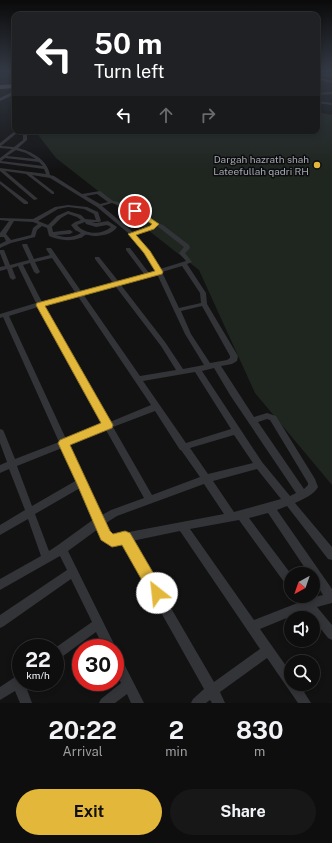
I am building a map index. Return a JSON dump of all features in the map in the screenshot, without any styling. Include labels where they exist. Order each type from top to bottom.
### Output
[{"type":"street","points":[[0,146],[13,134]]},
{"type":"street","points":[[1,160],[25,140],[26,136],[24,134]]},
{"type":"street","points":[[0,146],[30,152],[46,168],[48,176]]},
{"type":"street","points":[[1,160],[40,161]]},
{"type":"street","points":[[1,160],[46,168]]},
{"type":"street","points":[[0,169],[48,176],[84,195],[132,234],[147,252],[159,272],[188,334],[252,421],[302,494]]},
{"type":"street","points":[[0,169],[36,199]]},
{"type":"street","points":[[26,172],[52,193]]},
{"type":"street","points":[[0,182],[26,203]]},
{"type":"street","points":[[84,195],[98,192],[112,202]]},
{"type":"street","points":[[99,206],[112,202],[118,202],[161,226],[187,246],[182,253],[189,261],[184,264],[116,285],[79,293],[3,316],[64,443],[107,538],[112,540],[125,538],[270,508],[312,488],[313,484],[275,421],[267,416],[252,421]]},
{"type":"street","points":[[34,221],[57,208],[68,206],[85,208],[96,214],[99,218],[99,221],[86,222],[74,225],[79,231],[105,233],[113,229],[112,225],[96,225],[86,222],[79,216],[68,212],[59,217],[49,227]]},
{"type":"street","points":[[0,219],[34,221],[49,227]]},
{"type":"street","points":[[9,242],[5,235],[1,235],[13,219]]},
{"type":"street","points":[[13,278],[1,248],[9,242],[33,236],[35,229],[42,224]]},
{"type":"street","points":[[132,234],[152,228],[156,224]]},
{"type":"street","points":[[49,227],[50,234],[63,237],[81,236],[85,232]]},
{"type":"street","points":[[79,231],[89,228],[96,230]]},
{"type":"street","points":[[0,269],[32,261],[70,232]]},
{"type":"street","points":[[25,245],[37,272]]},
{"type":"street","points":[[51,248],[79,293],[205,479],[284,574]]},
{"type":"street","points":[[128,249],[148,275]]},
{"type":"street","points":[[96,258],[163,344],[181,372]]},
{"type":"street","points":[[20,264],[40,305],[150,500]]},
{"type":"street","points":[[137,379],[197,369],[232,361],[234,356],[204,304],[203,294],[184,264]]},
{"type":"street","points":[[177,310],[204,304]]},
{"type":"street","points":[[197,369],[259,465],[332,555]]},
{"type":"street","points":[[0,469],[11,463],[156,407]]},
{"type":"street","points":[[183,447],[236,431]]},
{"type":"street","points":[[0,432],[46,558]]},
{"type":"street","points":[[0,585],[62,549],[100,521],[114,513],[205,479],[259,465]]},
{"type":"street","points":[[0,530],[82,482]]},
{"type":"street","points":[[270,508],[311,567]]},
{"type":"street","points":[[182,526],[253,626],[284,673]]},
{"type":"street","points":[[125,538],[219,703]]},
{"type":"street","points":[[62,549],[106,639]]},
{"type":"street","points":[[0,622],[72,572]]},
{"type":"street","points":[[320,581],[332,598],[320,599]]},
{"type":"street","points":[[253,626],[299,603]]},
{"type":"street","points":[[307,603],[332,634]]},
{"type":"street","points":[[64,649],[98,624]]},
{"type":"street","points":[[197,703],[212,690],[268,650]]},
{"type":"street","points":[[124,675],[138,703]]},
{"type":"street","points":[[105,703],[129,684]]},
{"type":"street","points":[[0,694],[12,685]]},
{"type":"street","points":[[22,691],[26,703]]},
{"type":"street","points":[[297,691],[305,703]]},
{"type":"shaded area","points":[[320,113],[332,115],[332,485],[255,393],[199,270],[56,158],[37,134],[320,134]]},
{"type":"place","name":"Dargah hazrath shah Lateefullah qadri RH","points":[[317,165]]},
{"type":"route","points":[[135,211],[156,224],[152,228],[132,234],[147,252],[159,272],[40,305],[108,425],[64,443],[100,521],[105,536],[110,540],[125,538],[157,593]]}]
